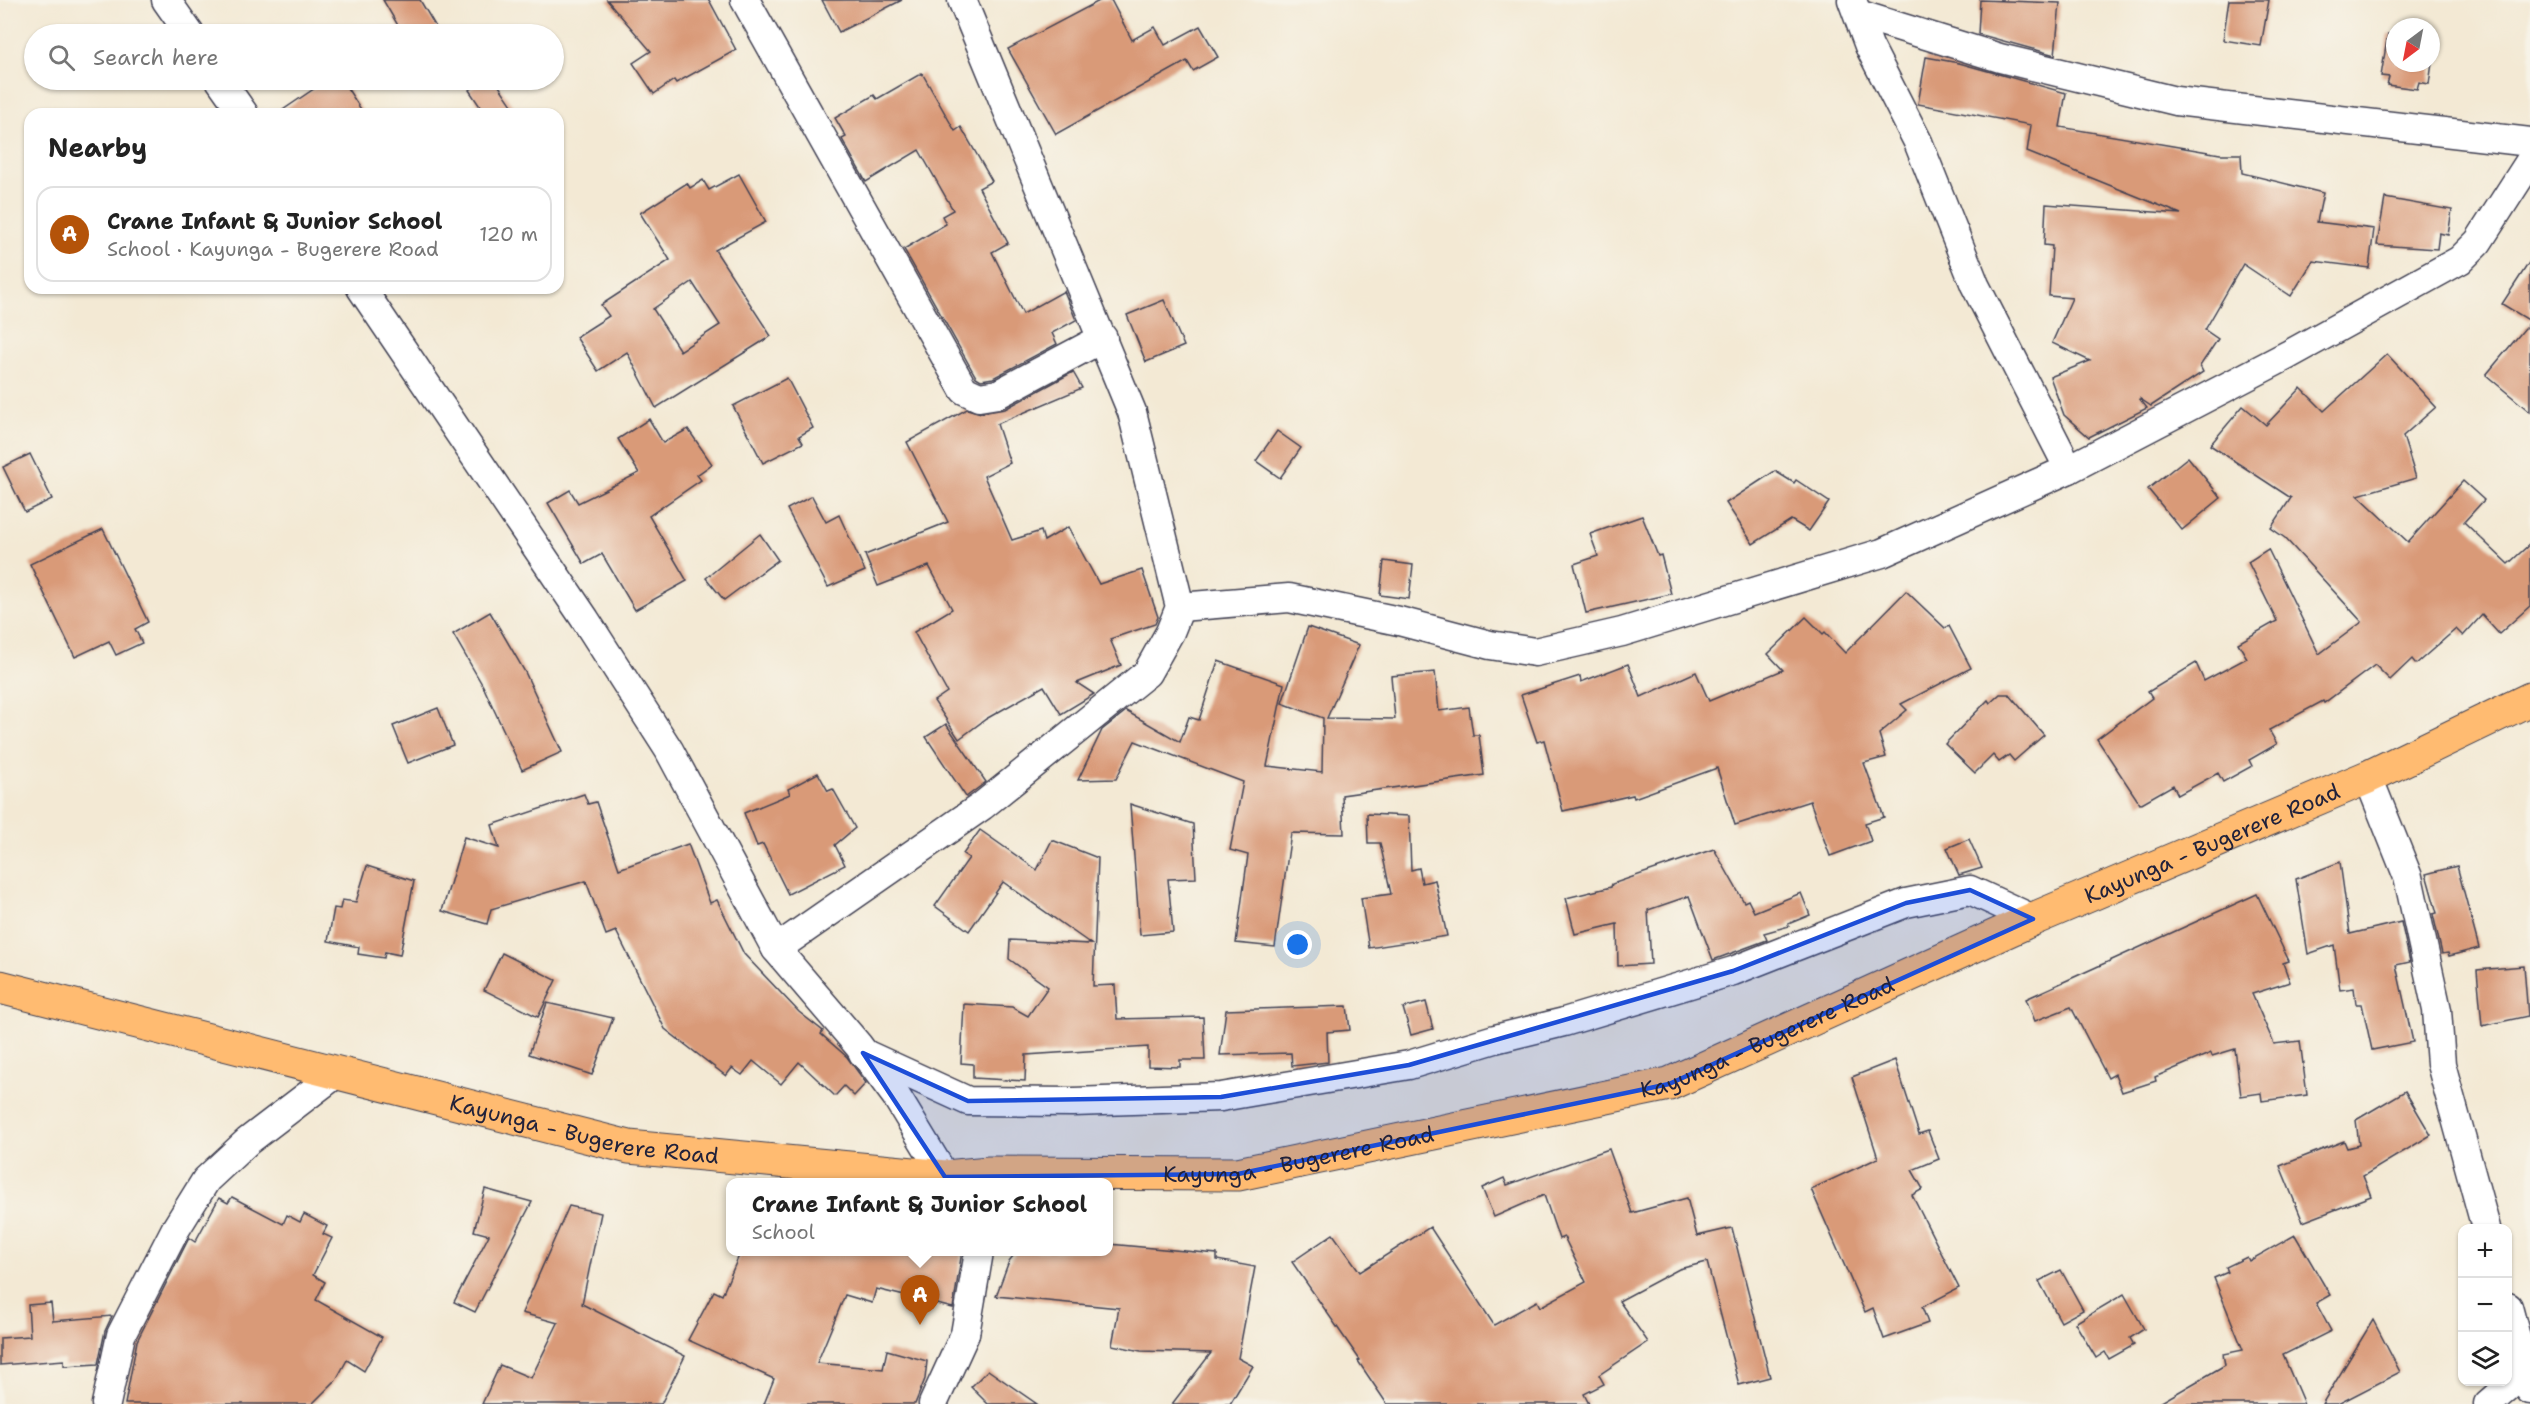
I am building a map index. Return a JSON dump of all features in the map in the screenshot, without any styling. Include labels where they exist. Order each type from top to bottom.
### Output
[{"type":"main road","name":"Kayunga - Bugerere Road","points":[[0,987],[629,1147],[945,1177],[1238,1174],[1669,1084],[2033,919],[2368,777],[2530,699]]},
{"type":"street","points":[[166,0],[183,24]]},
{"type":"street","points":[[745,0],[964,390],[979,397],[998,394],[1103,338]]},
{"type":"street","points":[[776,949],[982,806],[1147,672],[1170,632],[1180,607],[1132,412],[962,0]]},
{"type":"street","points":[[1855,7],[2000,58],[2176,101],[2530,142]]},
{"type":"street","points":[[1855,7],[1869,46],[1918,142],[1975,285],[2069,469]]},
{"type":"street","points":[[227,90],[240,108]]},
{"type":"street","points":[[1180,607],[1289,598],[1399,621],[1490,645],[1535,652],[1622,632],[1882,553],[2069,469],[2288,355],[2460,260],[2478,242],[2530,161]]},
{"type":"street","points":[[365,294],[585,619],[669,750],[776,949],[896,1096],[945,1177]]},
{"type":"street","points":[[2368,777],[2408,877],[2437,1010],[2441,1064],[2485,1224]]},
{"type":"street","points":[[863,1053],[968,1101],[1073,1102],[1221,1097],[1408,1065],[1495,1039],[1564,1022],[1733,970],[1906,903],[1970,890],[2033,919]]},
{"type":"street","points":[[105,1404],[121,1335],[175,1230],[206,1180],[248,1141],[338,1072]]},
{"type":"street","points":[[933,1404],[965,1334],[975,1290],[978,1256]]},
{"type":"street","points":[[2488,1404],[2528,1381],[2512,1322]]},
{"type":"highlighted area","points":[[1970,890],[2033,919],[1669,1084],[1238,1174],[945,1177],[863,1053],[968,1101],[1221,1097],[1409,1065],[1564,1022],[1733,971],[1906,903]]},
{"type":"building","points":[[383,0],[420,0],[434,24],[397,24]]},
{"type":"building","points":[[607,0],[709,0],[736,50],[676,83],[674,80],[654,94],[633,63],[651,51]]},
{"type":"building","points":[[822,0],[902,0],[839,32]]},
{"type":"building","points":[[1101,0],[1111,0],[1132,40],[1155,27],[1165,45],[1200,26],[1218,57],[1193,71],[1187,61],[1056,134],[1008,49]]},
{"type":"building","points":[[1980,0],[2060,3],[2055,55],[1978,34]]},
{"type":"building","points":[[2229,0],[2269,0],[2261,46],[2223,40]]},
{"type":"building","points":[[2386,46],[2386,72],[2431,72],[2429,84],[2419,82],[2417,89],[2387,85],[2389,77],[2381,76]]},
{"type":"building","points":[[1926,57],[1959,63],[2066,93],[2060,127],[2220,154],[2241,154],[2242,173],[2323,193],[2317,222],[2374,229],[2369,268],[2313,261],[2291,296],[2243,264],[2205,330],[2218,339],[2200,366],[2203,372],[2151,406],[2139,398],[2147,408],[2089,437],[2064,415],[2050,377],[2090,361],[2052,343],[2072,298],[2049,296],[2052,246],[2044,245],[2046,204],[2181,214],[2027,152],[2031,125],[1918,104]]},
{"type":"building","points":[[922,73],[955,131],[961,127],[992,181],[979,188],[1008,243],[992,252],[1023,314],[1064,291],[1076,320],[1052,333],[1057,344],[993,378],[981,380],[976,377],[904,249],[946,224],[942,216],[953,210],[919,150],[866,182],[842,139],[846,137],[835,118],[874,95],[877,99]]},
{"type":"building","points":[[312,90],[348,90],[360,108],[286,108]]},
{"type":"building","points":[[469,90],[502,90],[514,108],[481,108]]},
{"type":"building","points":[[739,174],[766,222],[715,250],[771,336],[656,408],[627,352],[598,371],[576,337],[609,316],[601,305],[670,260],[640,213],[687,183],[690,188],[703,180],[709,190]],"holes":[[[692,282],[720,325],[680,351],[653,309]]]},
{"type":"building","points":[[2385,198],[2452,210],[2448,235],[2439,233],[2437,249],[2377,245]]},
{"type":"building","points":[[2530,261],[2530,321],[2502,304]]},
{"type":"building","points":[[1164,300],[1184,346],[1146,362],[1127,315]]},
{"type":"building","points":[[2530,322],[2530,412],[2486,375]]},
{"type":"building","points":[[2387,354],[2436,407],[2403,436],[2416,478],[2358,495],[2408,542],[2463,481],[2484,500],[2464,522],[2508,564],[2530,544],[2530,606],[2499,634],[2482,615],[2463,636],[2456,629],[2416,664],[2412,659],[2390,680],[2375,665],[2324,703],[2323,701],[2269,730],[2277,744],[2249,760],[2252,766],[2223,782],[2218,773],[2178,795],[2173,785],[2140,804],[2097,739],[2152,698],[2148,692],[2196,663],[2204,681],[2247,658],[2238,643],[2277,621],[2248,562],[2268,549],[2319,654],[2362,622],[2285,538],[2271,528],[2291,498],[2210,445],[2243,406],[2266,425],[2301,388],[2324,411]]},
{"type":"building","points":[[1073,372],[1082,388],[997,424],[1010,463],[984,476],[1012,540],[1041,531],[1044,541],[1068,527],[1099,584],[1142,570],[1158,617],[1155,624],[1110,639],[1121,665],[1077,683],[1094,694],[1061,714],[1044,686],[986,719],[959,739],[934,701],[947,692],[914,632],[952,609],[929,566],[878,586],[865,555],[948,522],[907,442],[967,409],[981,413],[1005,409]]},
{"type":"building","points":[[787,378],[813,428],[799,436],[803,443],[763,463],[733,406]]},
{"type":"building","points":[[649,419],[663,443],[688,429],[712,464],[697,475],[701,480],[649,516],[687,581],[635,610],[602,554],[584,564],[548,503],[570,490],[578,503],[639,473],[618,439]]},
{"type":"building","points":[[1277,431],[1301,448],[1280,478],[1256,461]]},
{"type":"building","points":[[30,454],[52,499],[25,512],[3,467]]},
{"type":"building","points":[[2188,457],[2221,498],[2182,530],[2148,489]]},
{"type":"building","points":[[1775,471],[1794,483],[1796,480],[1829,502],[1809,531],[1791,520],[1753,544],[1726,503]]},
{"type":"building","points":[[812,496],[826,522],[839,515],[865,571],[828,587],[787,509]]},
{"type":"building","points":[[1642,516],[1658,556],[1661,555],[1671,594],[1586,613],[1574,564],[1598,556],[1590,534]]},
{"type":"building","points":[[103,529],[148,622],[135,629],[142,643],[116,655],[109,641],[75,657],[30,564]]},
{"type":"building","points":[[760,534],[778,560],[724,600],[706,578]]},
{"type":"building","points":[[1384,561],[1413,565],[1409,599],[1380,595]]},
{"type":"building","points":[[1906,591],[1945,628],[1949,626],[1971,668],[1901,704],[1907,710],[1879,734],[1886,757],[1864,763],[1884,817],[1865,823],[1871,841],[1830,856],[1810,801],[1735,825],[1717,768],[1634,798],[1633,795],[1563,811],[1544,740],[1537,742],[1521,695],[1580,676],[1581,682],[1628,664],[1641,697],[1696,672],[1709,701],[1783,670],[1768,654],[1806,617],[1823,634],[1825,632],[1845,653]]},
{"type":"building","points":[[490,612],[525,672],[562,752],[522,770],[483,686],[453,634]]},
{"type":"building","points":[[1308,627],[1359,645],[1327,718],[1395,719],[1391,676],[1435,672],[1439,711],[1469,707],[1473,735],[1479,735],[1484,775],[1342,795],[1344,834],[1291,833],[1275,947],[1236,943],[1248,855],[1230,850],[1243,782],[1135,741],[1116,779],[1078,780],[1102,730],[1126,711],[1180,742],[1189,717],[1199,720],[1218,661],[1284,684],[1267,766],[1322,772],[1323,718],[1282,703]]},
{"type":"building","points":[[2000,694],[2009,694],[2044,735],[2014,761],[2009,755],[1999,762],[1993,755],[1975,773],[1945,744],[1988,700],[1990,703]]},
{"type":"building","points":[[438,708],[453,745],[408,763],[393,726]]},
{"type":"building","points":[[946,724],[986,782],[966,797],[926,737]]},
{"type":"building","points":[[818,773],[828,791],[833,789],[855,828],[835,845],[845,865],[788,894],[763,844],[757,846],[744,813],[790,794],[788,789]]},
{"type":"building","points":[[584,794],[588,804],[596,802],[619,869],[688,844],[710,903],[717,900],[744,954],[799,1012],[823,1031],[821,1034],[847,1057],[866,1083],[854,1096],[844,1086],[835,1096],[799,1062],[781,1084],[753,1061],[742,1075],[732,1068],[726,1076],[665,1029],[616,931],[606,935],[586,881],[491,909],[487,924],[442,911],[464,837],[499,848],[492,825]]},
{"type":"building","points":[[1130,804],[1193,824],[1196,878],[1168,879],[1173,932],[1140,935]]},
{"type":"building","points":[[1367,814],[1409,816],[1411,870],[1419,868],[1422,883],[1435,880],[1447,936],[1369,948],[1361,898],[1391,894],[1380,843],[1368,843]]},
{"type":"building","points":[[980,830],[1037,870],[1052,840],[1098,858],[1093,986],[1115,985],[1117,1019],[1203,1017],[1205,1060],[1180,1060],[1180,1067],[1148,1066],[1148,1047],[1026,1055],[1025,1081],[973,1078],[973,1064],[961,1063],[964,1004],[1012,1007],[1028,1016],[1048,987],[1009,959],[1010,940],[1091,944],[1003,882],[969,931],[935,906],[969,858],[963,854]]},
{"type":"building","points":[[1969,839],[1982,868],[1959,875],[1947,848]]},
{"type":"building","points":[[1714,849],[1744,902],[1748,900],[1754,912],[1801,893],[1810,915],[1788,924],[1789,926],[1764,933],[1767,940],[1713,960],[1689,896],[1648,910],[1651,964],[1618,966],[1617,924],[1575,934],[1566,898],[1611,887],[1612,884]]},
{"type":"building","points":[[2340,862],[2350,934],[2401,922],[2410,962],[2396,965],[2413,1042],[2372,1050],[2362,1004],[2356,1004],[2354,988],[2340,990],[2334,945],[2308,954],[2296,879]]},
{"type":"building","points":[[367,866],[414,881],[400,955],[385,952],[384,958],[358,954],[359,947],[328,941],[334,908],[340,909],[342,900],[356,902]]},
{"type":"building","points":[[2457,866],[2479,948],[2449,956],[2448,953],[2442,954],[2433,914],[2437,913],[2426,874]]},
{"type":"building","points":[[2257,894],[2289,961],[2283,963],[2290,982],[2252,994],[2274,1044],[2300,1041],[2307,1095],[2262,1101],[2261,1093],[2241,1096],[2235,1049],[2212,1056],[2211,1053],[2155,1077],[2156,1081],[2122,1092],[2115,1074],[2108,1078],[2071,1007],[2035,1021],[2026,999]]},
{"type":"building","points":[[502,953],[556,980],[538,1017],[484,990]]},
{"type":"building","points":[[2524,966],[2528,1016],[2482,1026],[2477,970]]},
{"type":"building","points":[[1426,1002],[1433,1029],[1411,1035],[1403,1008]]},
{"type":"building","points":[[547,1003],[613,1018],[592,1075],[529,1054]]},
{"type":"building","points":[[1347,1006],[1350,1030],[1327,1032],[1328,1062],[1292,1066],[1291,1053],[1220,1055],[1226,1010]]},
{"type":"building","points":[[1895,1060],[1919,1134],[1928,1131],[1939,1159],[1912,1170],[1923,1189],[1912,1195],[1959,1288],[1922,1307],[1928,1323],[1884,1339],[1873,1308],[1865,1312],[1811,1189],[1878,1158],[1852,1077]]},
{"type":"building","points":[[2405,1091],[2431,1135],[2363,1176],[2371,1196],[2303,1222],[2280,1166],[2344,1141],[2347,1148],[2359,1145],[2356,1120]]},
{"type":"building","points":[[1609,1149],[1632,1213],[1687,1198],[1697,1236],[1732,1228],[1770,1377],[1739,1385],[1707,1262],[1679,1269],[1619,1301],[1648,1342],[1599,1375],[1604,1384],[1584,1394],[1589,1404],[1387,1404],[1358,1361],[1360,1360],[1292,1262],[1333,1234],[1360,1272],[1430,1227],[1494,1325],[1537,1301],[1540,1307],[1586,1282],[1564,1237],[1559,1239],[1544,1195],[1494,1217],[1482,1188],[1504,1178],[1507,1185]]},
{"type":"building","points":[[485,1189],[532,1202],[475,1312],[454,1302],[489,1235],[474,1231]]},
{"type":"building","points":[[232,1197],[283,1224],[287,1215],[300,1222],[304,1214],[327,1226],[323,1234],[332,1238],[313,1275],[325,1282],[316,1300],[382,1337],[364,1371],[347,1360],[336,1380],[312,1404],[125,1404],[137,1341],[189,1238],[195,1242],[219,1198],[228,1203]]},
{"type":"building","points":[[569,1206],[601,1213],[582,1304],[685,1356],[661,1404],[482,1404],[500,1365],[531,1378],[558,1323],[522,1313]]},
{"type":"building","points":[[2295,1235],[2330,1295],[2316,1303],[2331,1331],[2283,1355],[2304,1404],[2158,1404],[2225,1365],[2223,1354],[2243,1350],[2214,1278],[2228,1272],[2226,1267],[2247,1257],[2249,1261]]},
{"type":"building","points":[[1113,1244],[1217,1254],[1217,1260],[1255,1267],[1238,1358],[1253,1366],[1230,1404],[1172,1404],[1211,1353],[1141,1351],[1112,1345],[1119,1308],[996,1296],[1013,1256],[1113,1256]]},
{"type":"building","points":[[739,1256],[961,1256],[953,1308],[876,1289],[872,1303],[845,1295],[817,1363],[883,1369],[887,1350],[927,1361],[925,1379],[915,1404],[764,1404],[774,1379],[688,1340],[714,1291],[722,1295]]},
{"type":"building","points":[[2061,1270],[2083,1310],[2061,1322],[2039,1281]]},
{"type":"building","points":[[2124,1294],[2144,1329],[2130,1338],[2134,1345],[2109,1359],[2105,1352],[2096,1358],[2075,1323]]},
{"type":"building","points":[[51,1303],[53,1321],[112,1316],[105,1331],[98,1364],[64,1366],[64,1360],[0,1365],[0,1338],[30,1336],[28,1305]]},
{"type":"building","points":[[2373,1320],[2400,1372],[2338,1404],[2322,1404]]},
{"type":"building","points":[[988,1370],[1037,1404],[988,1404],[971,1387]]},
{"type":"place","name":"Crane Infant & Junior School","points":[[920,1325]]}]
